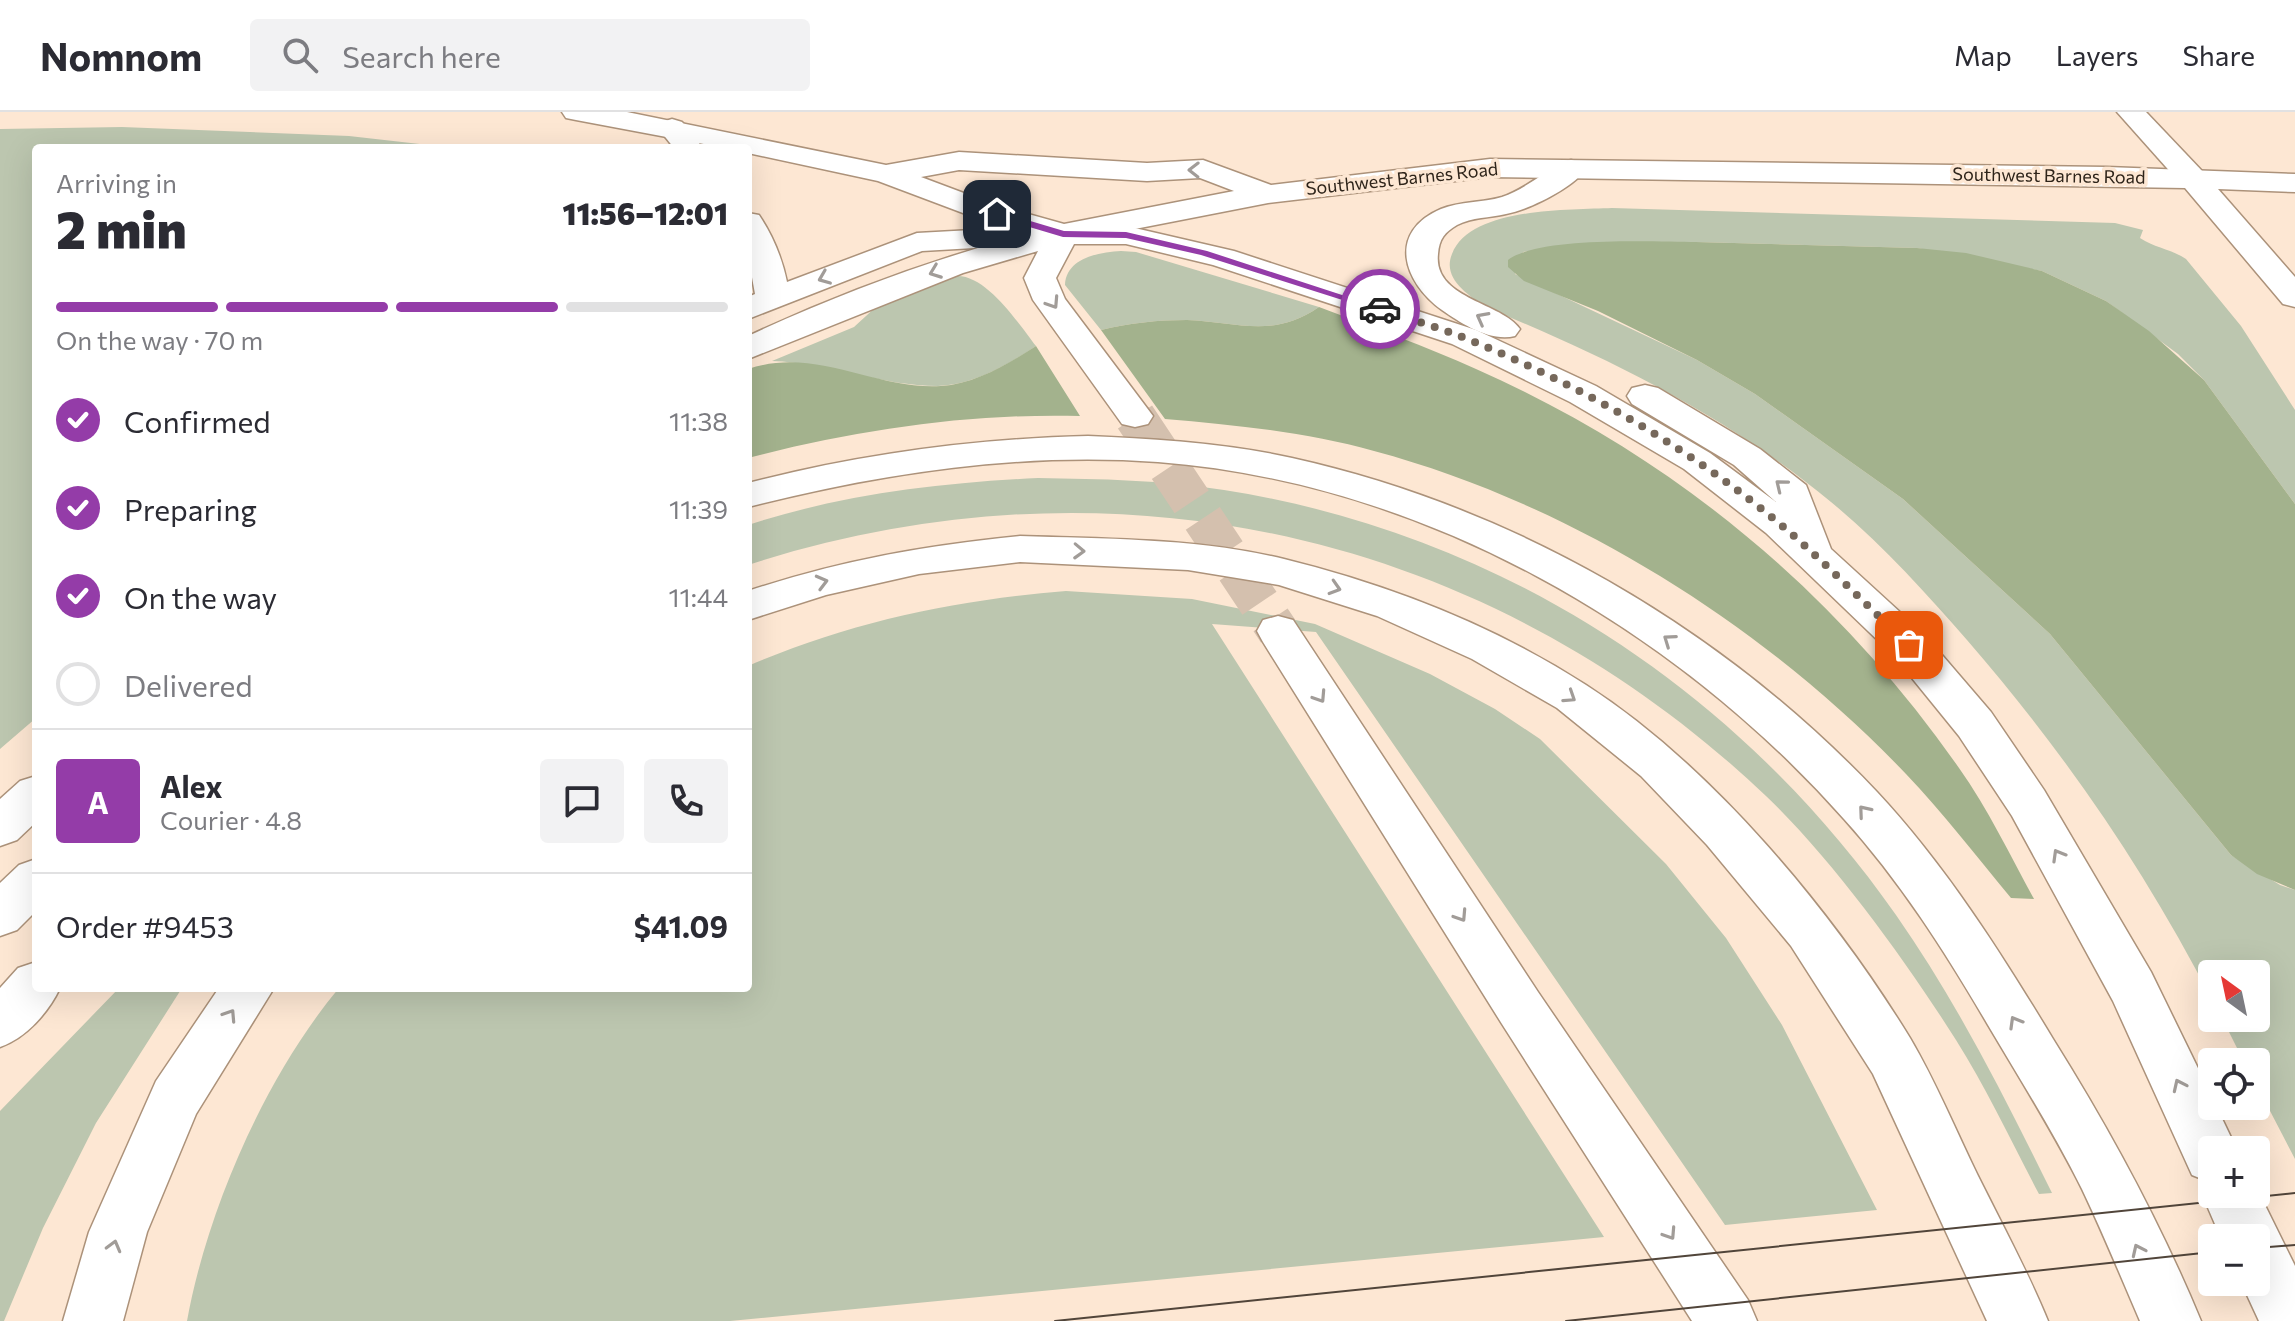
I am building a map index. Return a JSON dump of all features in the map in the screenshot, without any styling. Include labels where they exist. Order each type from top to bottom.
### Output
[{"type":"main road","name":"Southwest Barnes Road","points":[[576,112],[714,144]]},
{"type":"main road","points":[[2131,112],[2295,297]]},
{"type":"main road","name":"Southwest Barnes Road","points":[[752,151],[886,174],[982,210],[1063,234],[1268,194],[1490,168],[2295,183]]},
{"type":"main road","points":[[886,174],[959,161],[1132,171],[1203,169],[1268,194]]},
{"type":"main road","points":[[1571,169],[1508,204],[1477,208],[1442,220],[1426,235],[1419,256],[1425,275],[1448,299],[1483,320],[1634,390],[1747,457],[1793,494],[1813,554]]},
{"type":"main road","points":[[752,229],[759,241],[764,294],[917,242],[1063,234],[1126,235],[1223,258],[1464,337],[1583,394],[1697,461],[1780,524],[1813,554],[1909,645],[1975,724],[2028,803],[2133,988],[2203,1136]]},
{"type":"main road","points":[[752,347],[826,314],[952,266],[1063,234]]},
{"type":"main road","points":[[1063,234],[1040,278],[1049,300],[1135,416]]},
{"type":"main road","points":[[752,494],[884,462],[963,452],[1127,450],[1210,458],[1317,476],[1359,487],[1445,518],[1528,556],[1616,603],[1702,663],[1780,727],[1860,805],[1929,892],[1996,989],[2100,1167],[2171,1321]]},
{"type":"main road","points":[[752,605],[819,582],[919,560],[1020,549],[1188,556],[1282,572],[1392,606],[1487,648],[1572,697],[1657,764],[1724,832],[1809,931],[1892,1057],[2018,1321]]},
{"type":"main road","points":[[1278,631],[1520,1008],[1727,1321]]},
{"type":"main road","points":[[0,827],[32,798]]},
{"type":"main road","points":[[0,915],[32,883]]},
{"type":"main road","points":[[0,1024],[32,988]]},
{"type":"main road","points":[[93,1321],[118,1232],[175,1099],[245,992]]},
{"type":"main road","points":[[2270,1279],[2290,1321]]},
{"type":"green space","points":[[122,127],[349,136],[420,144],[32,144],[32,721],[0,749],[0,129]]},
{"type":"green space","points":[[1612,208],[2115,223],[2143,230],[2140,238],[2186,259],[2241,326],[2295,410],[2295,504],[2204,380],[2178,354],[2106,301],[2042,271],[1917,248],[1696,242],[1584,244],[1523,252],[1515,274],[1697,360],[1755,394],[1903,499],[2050,634],[2231,855],[2280,885],[2295,890],[2295,1159],[2270,1111],[2270,1048],[2237,1048],[2229,1032],[2270,1032],[2270,960],[2198,960],[2198,974],[2159,904],[2069,768],[2003,682],[1902,568],[1831,502],[1792,471],[1709,416],[1621,368],[1485,307],[1458,285],[1450,271],[1450,263],[1462,239],[1479,227],[1499,219],[1547,211]]},
{"type":"green space","points":[[1626,241],[1917,248],[1966,253],[2042,271],[2106,301],[2149,331],[2204,380],[2295,504],[2295,890],[2257,874],[2231,855],[2050,634],[1903,499],[1755,394],[1697,360],[1598,311],[1524,281],[1508,267],[1508,260],[1523,252],[1545,247]]},
{"type":"green space","points":[[1121,251],[1136,252],[1319,307],[1302,317],[1270,326],[1176,320],[1101,330],[1065,285],[1067,276],[1071,268],[1085,258]]},
{"type":"green space","points":[[956,276],[979,283],[990,291],[1036,346],[977,378],[938,386],[772,361],[854,327],[878,305]]},
{"type":"green space","points":[[1319,307],[1457,361],[1548,404],[1617,443],[1683,487],[1745,535],[1804,587],[1911,704],[1970,784],[2034,899],[2011,898],[1920,789],[1851,720],[1728,621],[1661,577],[1592,537],[1521,503],[1448,474],[1322,439],[1165,419],[1101,330],[1176,320],[1270,326],[1302,317]]},
{"type":"green space","points":[[1036,346],[1080,416],[996,417],[913,425],[830,439],[752,457],[752,368],[773,363],[821,365],[892,382],[941,386],[979,377]]},
{"type":"green space","points":[[1038,478],[1131,481],[1224,490],[1325,511],[1423,543],[1516,584],[1604,634],[1686,692],[1763,759],[1833,833],[1896,915],[1940,982],[1998,1086],[2052,1193],[2039,1194],[1989,1097],[1936,1009],[1867,912],[1817,850],[1766,796],[1658,705],[1541,632],[1418,576],[1289,537],[1157,517],[1021,514],[885,530],[752,564],[752,524],[855,498],[964,483]]},
{"type":"green space","points":[[1066,591],[1192,599],[1315,624],[1430,674],[1495,709],[1540,739],[1666,864],[1726,938],[1782,1025],[1877,1210],[1725,1225],[1316,632],[1212,624],[1604,1237],[730,1321],[187,1321],[209,1234],[243,1146],[287,1061],[336,992],[752,992],[752,664],[864,625],[943,607]]},
{"type":"green space","points":[[115,992],[179,992],[96,1123],[43,1228],[4,1321],[0,1321],[0,1111]]},
{"type":"tunnel","points":[[1135,417],[1278,631]]},
{"type":"tram line","points":[[1055,1321],[2295,1193]]},
{"type":"tram line","points":[[2270,1247],[2295,1245]]},
{"type":"tram line","points":[[1566,1321],[2198,1253]]},
{"type":"way so far","points":[[1380,309],[1464,337],[1522,363],[1583,394],[1697,461],[1780,524],[1909,645]]},
{"type":"route","points":[[997,214],[1063,234],[1126,235],[1204,253],[1380,309]]}]
